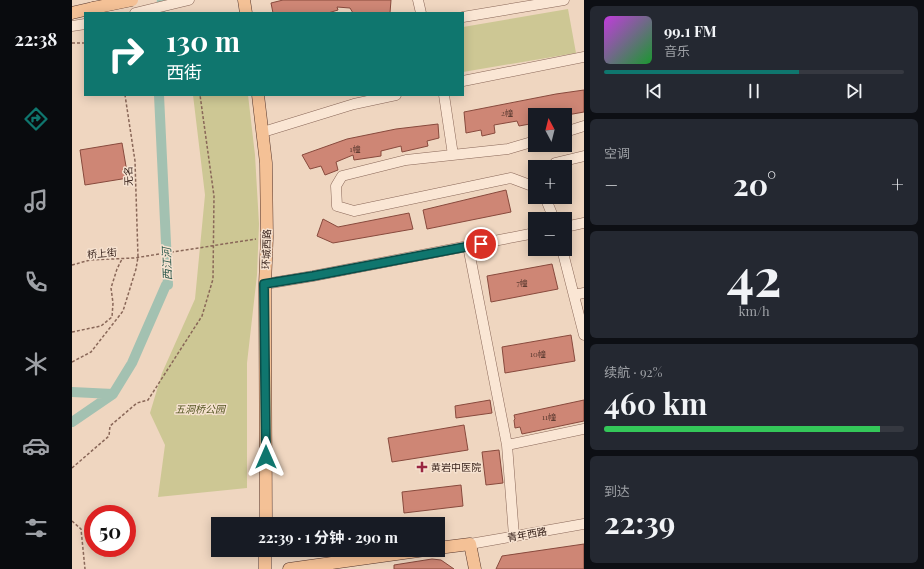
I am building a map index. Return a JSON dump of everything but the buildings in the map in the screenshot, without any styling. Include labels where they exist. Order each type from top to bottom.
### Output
[{"type":"main road","points":[[72,13],[132,0]]},
{"type":"main road","points":[[244,0],[246,12]]},
{"type":"main road","name":"环城西路","points":[[258,96],[266,163],[268,237],[264,284],[266,517]]},
{"type":"main road","points":[[445,547],[470,544],[475,569]]},
{"type":"main road","points":[[265,557],[265,569]]},
{"type":"main road","points":[[289,569],[375,557]]},
{"type":"street","points":[[139,12],[189,0]]},
{"type":"street","points":[[418,0],[421,12]]},
{"type":"street","points":[[464,17],[564,0]]},
{"type":"street","points":[[72,26],[84,24]]},
{"type":"street","points":[[464,81],[584,58]]},
{"type":"street","points":[[263,132],[354,104],[391,96]]},
{"type":"street","points":[[444,96],[453,155]]},
{"type":"street","points":[[572,130],[584,126]]},
{"type":"street","points":[[528,143],[508,149],[406,160],[342,176],[336,186],[337,206],[354,210],[511,178],[528,184]]},
{"type":"street","points":[[567,160],[584,156]]},
{"type":"street","points":[[572,226],[584,223]]},
{"type":"street","points":[[264,284],[528,234]]},
{"type":"street","points":[[468,246],[507,445],[514,536]]},
{"type":"street","points":[[565,256],[579,294],[584,335]]},
{"type":"street","points":[[507,445],[584,429]]},
{"type":"street","name":"青年西路","points":[[470,544],[584,524]]},
{"type":"path","points":[[72,43],[84,43]]},
{"type":"path","name":"无名","points":[[72,362],[92,352],[124,311],[136,269],[138,258],[135,161],[126,96]]},
{"type":"path","points":[[72,468],[109,436],[110,426],[137,403],[148,400],[202,316],[213,279],[212,245],[214,196],[200,96]]},
{"type":"path","points":[[212,245],[268,237]]},
{"type":"path","name":"桥上街","points":[[72,265],[90,260],[138,258],[212,245]]},
{"type":"path","points":[[72,332],[101,326],[112,317],[113,303],[111,288],[122,259]]},
{"type":"path","points":[[72,521],[81,529],[84,569]]},
{"type":"green space","points":[[568,9],[576,53],[464,72],[464,27]]},
{"type":"green space","name":"五洞桥公园","points":[[193,96],[248,96],[255,155],[259,224],[257,275],[247,363],[247,488],[158,497],[165,445],[150,413],[162,373],[195,299],[205,195]]},
{"type":"waterway","name":"西江河","points":[[160,12],[162,0]]},
{"type":"waterway","name":"西江河","points":[[72,422],[113,394],[132,363],[166,285],[168,285],[159,96]]},
{"type":"waterway","points":[[72,392],[113,394]]},
{"type":"place","name":"黄岩中医院","points":[[422,467]]},
{"type":"route","points":[[266,457],[264,284],[481,244]]}]
